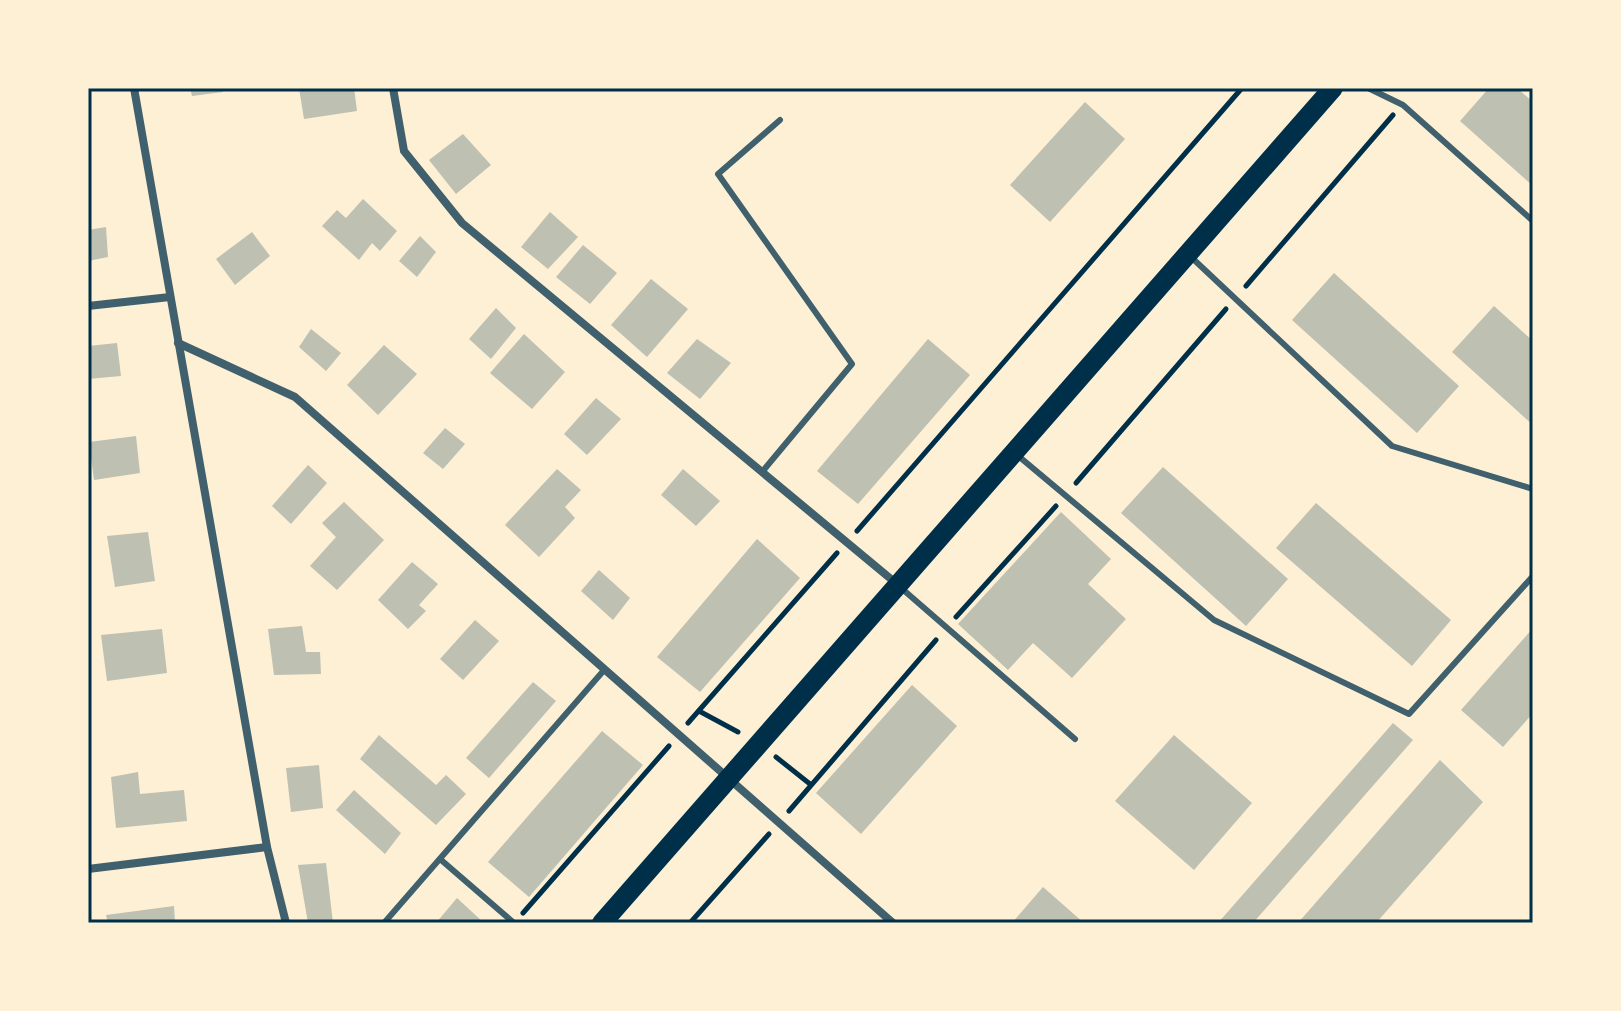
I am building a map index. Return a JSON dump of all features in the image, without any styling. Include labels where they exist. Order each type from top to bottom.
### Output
[{"type":"main road","points":[[602,923],[1333,88]]},
{"type":"street","points":[[134,88],[267,847],[286,923]]},
{"type":"street","points":[[393,88],[404,151],[462,223],[897,584]]},
{"type":"street","points":[[88,306],[170,297]]},
{"type":"street","points":[[178,343],[295,397],[893,923]]},
{"type":"street","points":[[88,869],[267,847]]},
{"type":"lane","points":[[1368,88],[1403,105],[1533,221]]},
{"type":"lane","points":[[762,472],[852,364],[718,174],[780,120]]},
{"type":"lane","points":[[1187,254],[1392,446],[1533,489]]},
{"type":"lane","points":[[1013,452],[1214,620],[1409,714],[1533,576]]},
{"type":"lane","points":[[897,584],[1075,739]]},
{"type":"lane","points":[[384,923],[605,669]]},
{"type":"lane","points":[[440,859],[514,923]]},
{"type":"path","points":[[514,923],[1242,88]]},
{"type":"building","points":[[190,88],[222,88],[223,92],[192,96]]},
{"type":"building","points":[[299,88],[354,88],[357,111],[304,119]]},
{"type":"building","points":[[1489,88],[1517,88],[1533,102],[1533,186],[1460,121]]},
{"type":"building","points":[[1085,102],[1125,139],[1050,222],[1010,185]]},
{"type":"building","points":[[463,134],[491,165],[456,194],[429,160]]},
{"type":"building","points":[[363,199],[397,231],[380,251],[372,243],[359,260],[322,226],[337,210],[346,218]]},
{"type":"building","points":[[550,212],[578,237],[548,269],[521,247]]},
{"type":"building","points":[[106,227],[108,257],[88,261],[88,230]]},
{"type":"building","points":[[252,232],[270,256],[235,285],[216,259]]},
{"type":"building","points":[[420,236],[436,252],[417,277],[399,261]]},
{"type":"building","points":[[583,245],[617,273],[590,304],[556,277]]},
{"type":"building","points":[[1334,273],[1459,386],[1417,433],[1292,320]]},
{"type":"building","points":[[651,279],[688,309],[647,357],[611,325]]},
{"type":"building","points":[[1494,306],[1533,341],[1533,425],[1452,352]]},
{"type":"building","points":[[496,308],[516,328],[491,359],[469,339]]},
{"type":"building","points":[[311,329],[341,353],[326,371],[299,347]]},
{"type":"building","points":[[524,334],[565,372],[532,409],[490,373]]},
{"type":"building","points":[[697,339],[731,363],[700,399],[667,373]]},
{"type":"building","points":[[928,339],[970,375],[858,504],[817,471]]},
{"type":"building","points":[[117,343],[121,376],[88,379],[88,346]]},
{"type":"building","points":[[384,345],[417,374],[378,415],[347,385]]},
{"type":"building","points":[[596,398],[621,419],[587,455],[564,434]]},
{"type":"building","points":[[445,428],[465,444],[443,469],[423,453]]},
{"type":"building","points":[[136,436],[140,473],[94,480],[89,442]]},
{"type":"building","points":[[308,465],[327,483],[291,524],[272,506]]},
{"type":"building","points":[[1163,467],[1288,579],[1246,626],[1121,513]]},
{"type":"building","points":[[557,469],[581,490],[565,507],[575,518],[539,557],[505,525]]},
{"type":"building","points":[[683,469],[720,501],[696,526],[661,495]]},
{"type":"building","points":[[344,502],[384,540],[337,590],[310,566],[336,537],[322,523]]},
{"type":"building","points":[[1316,503],[1451,620],[1412,666],[1276,548]]},
{"type":"building","points":[[1061,512],[1111,559],[1088,584],[1126,619],[1072,678],[1033,643],[1008,670],[958,624]]},
{"type":"building","points":[[148,532],[155,581],[115,587],[107,536]]},
{"type":"building","points":[[757,539],[800,578],[700,692],[657,657]]},
{"type":"building","points":[[412,562],[438,584],[419,605],[426,611],[408,629],[378,600]]},
{"type":"building","points":[[599,570],[630,598],[613,620],[581,591]]},
{"type":"building","points":[[475,620],[499,641],[463,680],[440,659]]},
{"type":"building","points":[[302,626],[306,652],[320,652],[321,674],[274,675],[268,629]]},
{"type":"building","points":[[1533,628],[1533,713],[1503,747],[1461,710]]},
{"type":"building","points":[[162,629],[167,673],[107,681],[101,635]]},
{"type":"building","points":[[533,682],[556,701],[489,778],[466,758]]},
{"type":"building","points":[[912,685],[957,726],[861,834],[816,793]]},
{"type":"building","points":[[1393,723],[1413,740],[1253,923],[1218,923]]},
{"type":"building","points":[[602,731],[643,765],[529,897],[488,862]]},
{"type":"building","points":[[379,735],[436,785],[446,775],[466,794],[436,825],[360,759]]},
{"type":"building","points":[[1174,735],[1252,803],[1194,870],[1115,801]]},
{"type":"building","points":[[1440,760],[1483,802],[1376,923],[1298,923]]},
{"type":"building","points":[[319,765],[323,808],[291,812],[286,768]]},
{"type":"building","points":[[138,772],[140,794],[184,790],[187,821],[116,828],[111,777]]},
{"type":"building","points":[[354,790],[401,833],[385,854],[336,810]]},
{"type":"building","points":[[326,863],[333,923],[308,923],[298,865]]},
{"type":"building","points":[[1043,887],[1084,923],[1012,923]]},
{"type":"building","points":[[457,898],[484,923],[436,923]]},
{"type":"building","points":[[174,906],[175,923],[108,923],[106,915]]}]
